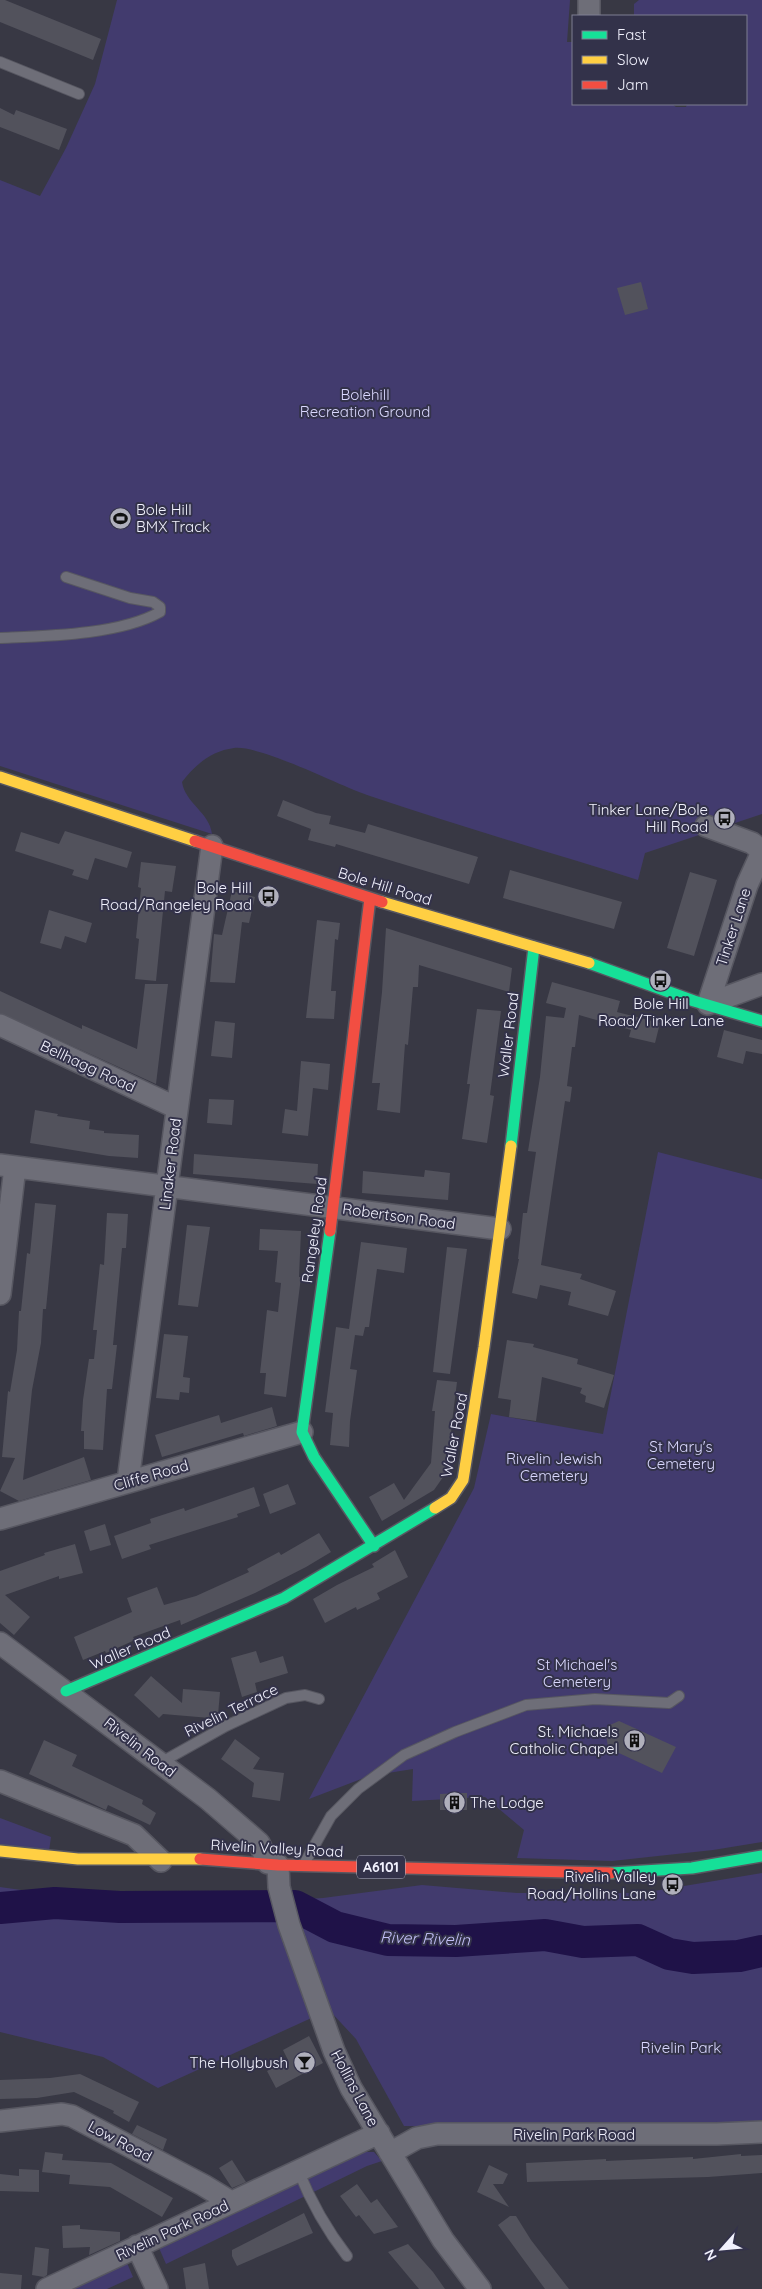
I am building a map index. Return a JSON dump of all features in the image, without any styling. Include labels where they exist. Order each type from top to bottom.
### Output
[{"type":"street","points":[[589,0],[589,15]]},
{"type":"street","name":"Bole Hill Road","points":[[0,777],[370,898],[607,968],[762,1021]]},
{"type":"street","name":"Tinker Lane","points":[[706,826],[752,843],[762,851],[746,885],[708,1004]]},
{"type":"street","name":"Linaker Road","points":[[128,1481],[212,846]]},
{"type":"street","name":"Rangeley Road","points":[[302,1432],[333,1207],[370,898]]},
{"type":"street","name":"Waller Road","points":[[66,1691],[284,1598],[374,1546],[451,1498],[464,1480],[500,1229],[534,947]]},
{"type":"street","points":[[708,1004],[762,984]]},
{"type":"street","name":"Bellhagg Road","points":[[0,1025],[176,1108]]},
{"type":"street","points":[[0,1294],[8,1166]]},
{"type":"street","name":"Robertson Road","points":[[8,1166],[500,1229]]},
{"type":"street","points":[[302,1432],[314,1457],[374,1546]]},
{"type":"street","name":"Cliffe Road","points":[[0,1518],[302,1432]]},
{"type":"street","name":"Rivelin Road","points":[[0,1643],[30,1668],[66,1691],[249,1832],[273,1864]]},
{"type":"street","points":[[0,1781],[134,1835],[161,1861]]},
{"type":"street","name":"Rivelin Valley Road","points":[[0,1851],[78,1859],[161,1861],[199,1859],[273,1864],[615,1873],[692,1868],[762,1856]]},
{"type":"street","name":"Hollins Lane","points":[[273,1864],[289,1925],[334,2051],[351,2088],[443,2240],[480,2289]]},
{"type":"street","name":"Low Road","points":[[0,2122],[62,2114],[72,2116],[203,2185],[231,2202]]},
{"type":"street","name":"Rivelin Park Road","points":[[390,2153],[417,2138],[437,2134],[717,2134],[762,2132]]},
{"type":"street","name":"Rivelin Park Road","points":[[47,2289],[379,2133]]},
{"type":"street","points":[[137,2246],[157,2289]]},
{"type":"lane","points":[[0,62],[79,94]]},
{"type":"lane","points":[[0,638],[104,630],[150,618],[160,612],[160,607],[153,602],[130,598],[66,577]]},
{"type":"lane","name":"Rivelin Terrace","points":[[160,1763],[226,1726],[286,1698],[305,1695],[319,1699]]},
{"type":"lane","points":[[304,1865],[331,1816],[358,1789],[413,1751],[526,1705],[595,1699],[669,1704],[679,1696]]},
{"type":"lane","points":[[298,2170],[310,2200],[323,2224],[347,2256]]},
{"type":"green space","name":"Bolehill Recreation Ground","points":[[117,0],[570,0],[567,42],[572,42],[572,105],[673,105],[676,107],[686,107],[687,105],[747,105],[747,15],[634,15],[634,4],[639,0],[762,0],[762,814],[645,853],[638,880],[370,796],[281,759],[247,749],[234,748],[218,752],[192,770],[182,782],[188,796],[207,820],[212,834],[0,766],[0,180],[40,196],[66,148],[95,84]]},
{"type":"green space","name":"St Michael's Cemetery","points":[[658,1152],[762,1179],[762,1842],[713,1850],[612,1861],[517,1858],[524,1830],[485,1797],[412,1801],[413,1769],[369,1776],[309,1799],[474,1488],[491,1414],[603,1434]]},
{"type":"green space","points":[[0,1818],[51,1837],[48,1858],[0,1846]]},
{"type":"green space","name":"Rivelin Park","points":[[762,1873],[762,2124],[638,2128],[404,2126],[356,2039],[329,2010],[158,2088],[103,2057],[0,2032],[0,1887],[64,1896],[242,1903],[323,1898],[422,1885],[517,1893],[642,1893]]},
{"type":"green space","points":[[357,2152],[374,2152],[382,2161],[367,2166],[166,2264],[159,2248]]},
{"type":"green space","points":[[127,2263],[133,2277],[107,2289],[71,2289]]},
{"type":"building","points":[[0,0],[5,0],[101,39],[93,60],[0,22]]},
{"type":"building","points":[[0,108],[14,115],[16,110],[67,129],[59,150],[0,127]]},
{"type":"building","points":[[641,282],[648,309],[625,315],[617,288]]},
{"type":"building","points":[[283,800],[316,813],[331,816],[329,824],[365,833],[368,824],[478,857],[469,884],[336,844],[335,847],[308,840],[311,829],[277,816]]},
{"type":"building","points":[[65,831],[132,852],[127,868],[95,858],[88,880],[72,875],[74,870],[15,851],[21,832],[59,844]]},
{"type":"building","points":[[141,862],[176,866],[172,892],[165,891],[156,981],[135,979],[139,939],[136,938],[141,888],[138,887]]},
{"type":"building","points":[[510,870],[622,902],[614,929],[503,898]]},
{"type":"building","points":[[690,872],[717,880],[694,956],[667,948]]},
{"type":"building","points":[[232,891],[255,897],[249,923],[242,922],[235,983],[210,982],[214,934],[222,935]]},
{"type":"building","points":[[49,910],[92,923],[86,943],[65,936],[61,949],[40,943]]},
{"type":"building","points":[[317,920],[340,923],[338,940],[335,939],[331,991],[336,991],[334,1019],[306,1018]]},
{"type":"building","points":[[386,928],[512,968],[509,992],[419,965],[418,987],[413,987],[408,1045],[405,1044],[400,1113],[377,1110],[380,1083],[372,1083],[382,992]]},
{"type":"building","points":[[552,982],[620,1001],[617,1012],[660,1023],[655,1043],[629,1037],[631,1030],[579,1015],[575,1047],[572,1047],[567,1086],[572,1087],[570,1102],[565,1101],[541,1265],[582,1274],[580,1279],[616,1291],[608,1316],[568,1305],[571,1292],[540,1285],[537,1299],[512,1293],[519,1259],[523,1213],[527,1213],[536,1152],[528,1151],[540,1077],[546,1016],[564,1018],[566,1008],[546,1003]]},
{"type":"building","points":[[145,984],[168,984],[156,1084],[0,1013],[0,991],[82,1029],[82,1025],[137,1049]]},
{"type":"building","points":[[477,1009],[501,1011],[490,1095],[494,1096],[487,1143],[462,1139],[470,1084],[467,1084]]},
{"type":"building","points":[[215,1021],[235,1023],[232,1058],[211,1056]]},
{"type":"building","points":[[724,1030],[762,1040],[762,1054],[746,1051],[743,1064],[717,1057]]},
{"type":"building","points":[[301,1061],[330,1064],[328,1090],[313,1088],[308,1136],[282,1133],[285,1109],[297,1111]]},
{"type":"building","points":[[209,1099],[234,1100],[232,1125],[207,1123]]},
{"type":"building","points":[[35,1110],[58,1114],[57,1116],[90,1121],[89,1129],[104,1131],[104,1133],[139,1135],[138,1158],[109,1156],[30,1143]]},
{"type":"building","points":[[194,1154],[318,1164],[317,1184],[193,1174]]},
{"type":"building","points":[[425,1170],[450,1173],[448,1200],[362,1193],[363,1171],[424,1177]]},
{"type":"building","points":[[35,1203],[56,1205],[46,1309],[43,1309],[41,1343],[32,1390],[23,1480],[84,1457],[91,1480],[19,1501],[0,1491],[15,1458],[2,1457],[8,1391],[10,1392],[17,1350],[19,1311],[21,1311],[27,1253],[30,1254]]},
{"type":"building","points":[[107,1213],[128,1214],[126,1248],[122,1248],[113,1345],[117,1345],[112,1389],[107,1389],[103,1450],[84,1449],[84,1431],[81,1431],[83,1400],[89,1359],[94,1359],[97,1330],[93,1330],[100,1264],[104,1265]]},
{"type":"building","points":[[187,1225],[210,1227],[198,1307],[178,1305]]},
{"type":"building","points":[[260,1229],[301,1231],[299,1277],[301,1277],[286,1397],[264,1394],[266,1373],[260,1373],[267,1310],[278,1312],[281,1283],[275,1282],[278,1251],[259,1250]]},
{"type":"building","points":[[361,1242],[407,1248],[404,1273],[377,1269],[369,1327],[365,1327],[363,1336],[355,1335],[350,1369],[357,1370],[350,1421],[349,1447],[330,1445],[333,1413],[325,1412],[336,1327],[349,1329]]},
{"type":"building","points":[[447,1247],[467,1249],[450,1374],[433,1372]]},
{"type":"building","points":[[164,1334],[188,1336],[183,1377],[190,1378],[189,1393],[180,1392],[179,1400],[156,1398]]},
{"type":"building","points":[[507,1340],[534,1344],[533,1347],[578,1359],[577,1364],[614,1375],[604,1408],[585,1402],[586,1396],[580,1393],[582,1388],[542,1377],[536,1421],[509,1417],[511,1400],[498,1398]]},
{"type":"building","points":[[437,1380],[457,1382],[448,1470],[434,1490],[382,1521],[369,1497],[394,1483],[404,1500],[431,1463],[435,1411],[432,1411]]},
{"type":"building","points":[[272,1407],[277,1426],[244,1436],[243,1433],[162,1457],[155,1435],[219,1415],[221,1423]]},
{"type":"building","points":[[288,1484],[296,1504],[270,1514],[263,1494]]},
{"type":"building","points":[[254,1487],[260,1506],[237,1514],[238,1517],[149,1545],[151,1549],[122,1559],[114,1536],[151,1523],[150,1519],[184,1508],[185,1511]]},
{"type":"building","points":[[105,1524],[111,1545],[90,1551],[84,1531]]},
{"type":"building","points":[[319,1533],[331,1552],[306,1567],[255,1593],[181,1625],[180,1620],[133,1637],[135,1640],[106,1653],[105,1651],[83,1660],[74,1637],[132,1612],[127,1598],[157,1587],[164,1605],[196,1596],[249,1572],[247,1569],[279,1552],[281,1555]]},
{"type":"building","points":[[75,1544],[83,1573],[59,1579],[59,1576],[5,1595],[30,1617],[14,1635],[0,1623],[0,1571],[45,1555],[44,1553]]},
{"type":"building","points":[[395,1550],[408,1577],[377,1593],[380,1599],[357,1610],[356,1607],[325,1623],[313,1599],[374,1567],[372,1564]]},
{"type":"building","points":[[256,1651],[260,1663],[283,1656],[288,1673],[255,1683],[257,1692],[242,1697],[231,1658]]},
{"type":"building","points":[[151,1676],[182,1703],[183,1689],[220,1692],[218,1715],[210,1714],[210,1718],[163,1714],[159,1718],[134,1695]]},
{"type":"building","name":"St. Michaels Catholic Chapel","points":[[619,1721],[676,1747],[662,1773],[608,1748],[606,1733],[610,1725]]},
{"type":"building","points":[[235,1739],[260,1758],[253,1769],[284,1773],[280,1801],[252,1797],[254,1783],[221,1759]]},
{"type":"building","points":[[44,1740],[77,1755],[72,1766],[143,1800],[142,1804],[156,1813],[150,1825],[108,1805],[106,1810],[29,1774]]},
{"type":"building","name":"The Lodge","points":[[467,1793],[467,1810],[440,1810],[440,1794]]},
{"type":"building","name":"The Hollybush","points":[[309,2036],[323,2063],[276,2088],[267,2071],[288,2060],[283,2050]]},
{"type":"building","points":[[80,2074],[139,2102],[129,2122],[113,2113],[114,2111],[74,2092],[37,2098],[0,2099],[0,2080],[50,2078]]},
{"type":"building","points":[[137,2125],[167,2139],[163,2150],[132,2134]]},
{"type":"building","points":[[45,2152],[63,2154],[62,2160],[111,2163],[173,2198],[162,2217],[110,2187],[69,2184],[70,2175],[42,2172]]},
{"type":"building","points":[[741,2154],[741,2156],[762,2155],[762,2173],[708,2177],[527,2182],[526,2163],[606,2159],[606,2161],[693,2157],[693,2159]]},
{"type":"building","points":[[232,2160],[246,2182],[232,2188],[219,2168]]},
{"type":"building","points":[[489,2165],[508,2174],[503,2184],[493,2184],[509,2207],[477,2192]]},
{"type":"building","points":[[19,2169],[39,2170],[39,2192],[0,2191],[0,2174],[19,2176]]},
{"type":"building","points":[[357,2184],[371,2203],[377,2199],[398,2227],[374,2234],[359,2215],[356,2217],[340,2196]]},
{"type":"building","points":[[304,2213],[313,2233],[237,2266],[232,2256],[232,2250]]},
{"type":"building","points":[[510,2216],[516,2216],[531,2240],[569,2289],[545,2289],[498,2225]]},
{"type":"building","points":[[80,2225],[80,2229],[120,2232],[120,2241],[89,2255],[90,2247],[63,2248],[62,2226]]},
{"type":"building","points":[[408,2244],[433,2272],[445,2289],[419,2289],[388,2252]]},
{"type":"building","points":[[35,2247],[49,2249],[47,2275],[44,2277],[32,2275]]},
{"type":"building","points":[[205,2263],[209,2289],[186,2289],[183,2268]]},
{"type":"building","points":[[0,2273],[22,2275],[21,2289],[0,2289]]},
{"type":"waterway","name":"River Rivelin","points":[[0,1908],[55,1903],[120,1907],[295,1906],[335,1927],[388,1940],[456,1941],[545,1935],[583,1942],[638,1940],[669,1954],[693,1958],[739,1956],[762,1951]]},
{"type":"traffic: fast","points":[[511,1146],[534,947]]},
{"type":"traffic: fast","points":[[589,963],[694,1001],[762,1021]]},
{"type":"traffic: fast","points":[[330,1231],[302,1432],[314,1457],[374,1546]]},
{"type":"traffic: fast","points":[[66,1691],[284,1598],[435,1508]]},
{"type":"traffic: fast","points":[[611,1873],[692,1868],[762,1856]]},
{"type":"traffic: slow","points":[[0,777],[195,841]]},
{"type":"traffic: slow","points":[[382,902],[589,963]]},
{"type":"traffic: slow","points":[[435,1508],[451,1498],[463,1480],[484,1347],[511,1146]]},
{"type":"traffic: slow","points":[[0,1851],[78,1859],[200,1859]]},
{"type":"traffic: jam","points":[[195,841],[382,902]]},
{"type":"traffic: jam","points":[[330,1231],[370,898]]},
{"type":"traffic: jam","points":[[200,1859],[278,1865],[611,1873]]},
{"type":"place","name":"Bole Hill BMX Track","points":[[120,518]]},
{"type":"place","name":"Tinker Lane/Bole Hill Road","points":[[724,818]]},
{"type":"place","name":"Bole Hill Road/Rangeley Road","points":[[268,896]]},
{"type":"place","name":"Bole Hill Road/Tinker Lane","points":[[661,980]]},
{"type":"place","name":"St. Michaels Catholic Chapel","points":[[634,1740]]},
{"type":"place","name":"The Lodge","points":[[454,1802]]},
{"type":"place","name":"Rivelin Valley Road/Hollins Lane","points":[[672,1885]]},
{"type":"place","name":"The Hollybush","points":[[304,2062]]},
{"type":"park label","name":"St Mary's Cemetery","points":[[681,1454]]},
{"type":"park label","name":"Rivelin Jewish Cemetery","points":[[554,1466]]}]
